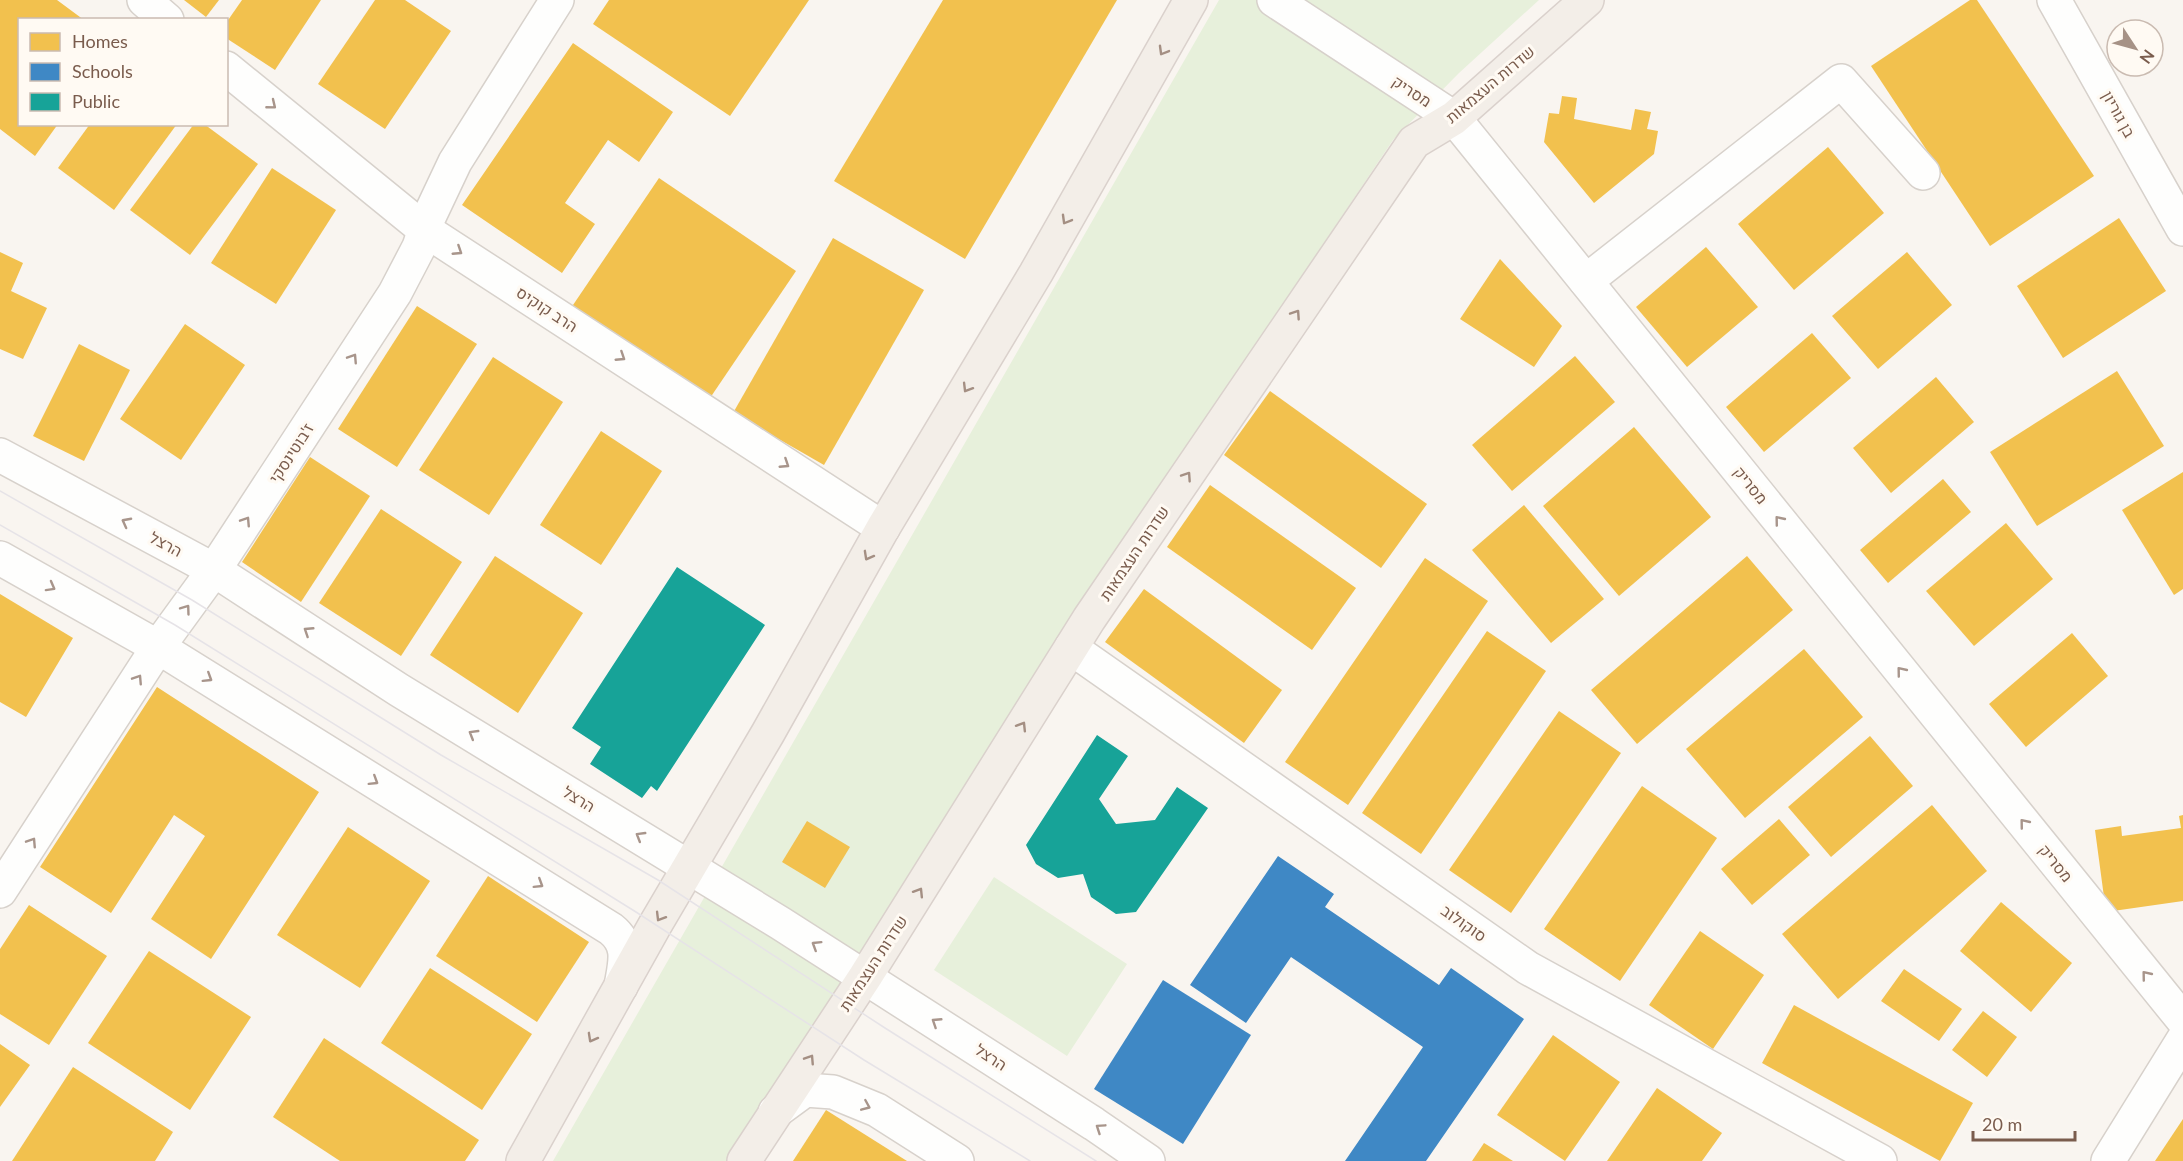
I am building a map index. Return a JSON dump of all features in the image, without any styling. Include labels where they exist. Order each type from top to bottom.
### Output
[{"type":"main road","points":[[523,1161],[884,528],[1036,273],[1191,0]]},
{"type":"main road","name":"שדרות העצמאות","points":[[744,1161],[865,977],[1071,648],[1414,142],[1454,118],[1587,0]]},
{"type":"street","points":[[144,0],[165,18]]},
{"type":"street","name":"ז'בוטינסקי","points":[[0,891],[158,647],[214,570],[395,293],[415,256],[455,162],[558,0]]},
{"type":"street","name":"מסריק","points":[[1274,0],[1454,118],[2183,1020]]},
{"type":"street","name":"בן גוריון","points":[[2054,0],[2183,229]]},
{"type":"street","name":"הרב קוקיס","points":[[228,70],[425,230],[884,528]]},
{"type":"street","points":[[1586,281],[1840,81],[1923,173]]},
{"type":"street","name":"הרצל","points":[[0,454],[214,570],[399,690],[865,977],[1148,1161]]},
{"type":"street","points":[[0,558],[158,647],[611,929],[621,937],[625,947],[621,986]]},
{"type":"street","name":"סוקולוב","points":[[1071,648],[1528,968],[1880,1161]]},
{"type":"street","points":[[2108,1161],[2183,1040]]},
{"type":"street","points":[[775,1112],[805,1090],[833,1092],[877,1110],[957,1161]]},
{"type":"green space","points":[[1219,0],[1539,0],[1459,73],[1393,140],[1054,646],[726,1161],[553,1161]]},
{"type":"green space","points":[[994,877],[1127,964],[1067,1056],[934,970]]},
{"type":"building: Homes","points":[[0,0],[57,0],[81,18],[18,18],[18,126],[57,126],[35,156],[0,129]]},
{"type":"building: Homes","points":[[184,0],[219,0],[206,17]]},
{"type":"building: Homes","points":[[242,0],[321,0],[275,70],[228,39],[228,20]]},
{"type":"building: Homes","points":[[375,0],[405,0],[451,31],[385,129],[318,84]]},
{"type":"building: Homes","points":[[609,0],[809,0],[730,116],[593,24]]},
{"type":"building: Homes","points":[[943,0],[1117,0],[965,259],[834,181]]},
{"type":"building: Homes","points":[[1970,0],[1977,0],[2094,176],[1990,246],[1871,66]]},
{"type":"building: Homes","points":[[573,43],[673,112],[639,162],[608,140],[565,203],[595,224],[562,273],[462,205]]},
{"type":"building: Homes","points":[[1562,96],[1577,98],[1574,119],[1631,130],[1635,109],[1651,112],[1647,129],[1658,131],[1654,154],[1594,203],[1544,142],[1549,113],[1559,114]]},
{"type":"building: Homes","points":[[89,126],[176,126],[114,210],[58,168]]},
{"type":"building: Homes","points":[[193,126],[207,126],[258,164],[190,255],[130,210]]},
{"type":"building: Homes","points":[[1828,147],[1884,213],[1794,290],[1738,224]]},
{"type":"building: Homes","points":[[272,168],[336,210],[276,304],[211,263]]},
{"type":"building: Homes","points":[[659,178],[796,271],[708,401],[571,308]]},
{"type":"building: Homes","points":[[2119,218],[2166,291],[2063,358],[2017,286]]},
{"type":"building: Homes","points":[[833,238],[924,290],[824,465],[733,413]]},
{"type":"building: Homes","points":[[1706,247],[1758,307],[1687,367],[1636,307]]},
{"type":"building: Homes","points":[[0,252],[23,263],[11,291],[47,308],[23,359],[0,349]]},
{"type":"building: Homes","points":[[1907,252],[1952,305],[1878,369],[1832,316]]},
{"type":"building: Homes","points":[[1500,259],[1562,326],[1534,367],[1460,319]]},
{"type":"building: Homes","points":[[417,306],[477,344],[397,467],[338,429]]},
{"type":"building: Homes","points":[[185,324],[245,365],[181,460],[120,419]]},
{"type":"building: Homes","points":[[1812,333],[1851,378],[1764,452],[1726,407]]},
{"type":"building: Homes","points":[[79,344],[130,370],[84,461],[33,436]]},
{"type":"building: Homes","points":[[1575,356],[1615,402],[1512,491],[1472,445]]},
{"type":"building: Homes","points":[[493,357],[563,402],[489,515],[419,470]]},
{"type":"building: Homes","points":[[2117,371],[2164,446],[2037,526],[1990,452]]},
{"type":"building: Homes","points":[[1936,377],[1974,422],[1891,493],[1853,448]]},
{"type":"building: Homes","points":[[1270,391],[1427,504],[1381,568],[1224,455]]},
{"type":"building: Homes","points":[[1634,427],[1711,517],[1619,596],[1543,506]]},
{"type":"building: Homes","points":[[601,431],[662,471],[601,565],[540,525]]},
{"type":"building: Homes","points":[[310,457],[370,496],[301,602],[242,562]]},
{"type":"building: Homes","points":[[2183,472],[2183,589],[2174,595],[2122,510]]},
{"type":"building: Homes","points":[[1943,479],[1971,512],[1888,583],[1860,550]]},
{"type":"building: Homes","points":[[1210,485],[1356,588],[1312,650],[1167,547]]},
{"type":"building: Homes","points":[[1524,505],[1604,599],[1551,643],[1472,550]]},
{"type":"building: Homes","points":[[381,509],[462,562],[401,656],[319,603]]},
{"type":"building: Homes","points":[[2006,523],[2053,579],[1974,646],[1926,591]]},
{"type":"building: Homes","points":[[495,556],[583,613],[518,713],[430,655]]},
{"type":"building: Homes","points":[[1747,556],[1793,610],[1637,744],[1591,690]]},
{"type":"building: Homes","points":[[1425,558],[1488,601],[1348,805],[1285,762]]},
{"type":"building: Homes","points":[[1144,589],[1282,690],[1244,743],[1105,642]]},
{"type":"building: Homes","points":[[0,594],[73,638],[26,717],[0,702]]},
{"type":"building: Homes","points":[[1487,631],[1546,671],[1421,854],[1362,813]]},
{"type":"building: Homes","points":[[2072,633],[2108,676],[2026,747],[1989,704]]},
{"type":"building: Homes","points":[[1804,649],[1863,717],[1745,818],[1686,749]]},
{"type":"building: Homes","points":[[157,687],[319,792],[211,959],[151,919],[205,836],[174,815],[111,913],[40,867]]},
{"type":"building: Homes","points":[[1559,711],[1621,753],[1511,913],[1449,870]]},
{"type":"building: Homes","points":[[1870,736],[1913,786],[1831,857],[1788,807]]},
{"type":"building: Homes","points":[[1642,786],[1717,838],[1620,981],[1544,929]]},
{"type":"building: Homes","points":[[1932,805],[1987,871],[1838,999],[1782,934]]},
{"type":"building: Homes","points":[[2183,815],[2183,901],[2106,912],[2095,830],[2121,826],[2122,836],[2181,828],[2179,816]]},
{"type":"building: Homes","points":[[1779,819],[1810,855],[1752,905],[1721,869]]},
{"type":"building: Homes","points":[[807,821],[850,847],[825,888],[782,862]]},
{"type":"building: Homes","points":[[348,827],[430,881],[360,988],[277,935]]},
{"type":"building: Homes","points":[[488,876],[589,942],[537,1022],[436,956]]},
{"type":"building: Homes","points":[[2001,902],[2072,963],[2031,1012],[1960,951]]},
{"type":"building: Homes","points":[[29,905],[107,956],[49,1045],[0,1014],[0,949]]},
{"type":"building: Homes","points":[[1700,931],[1764,975],[1713,1049],[1649,1005]]},
{"type":"building: Homes","points":[[149,951],[251,1017],[190,1110],[88,1043]]},
{"type":"building: Homes","points":[[430,968],[532,1034],[482,1110],[381,1043]]},
{"type":"building: Homes","points":[[1904,969],[1962,1009],[1939,1041],[1881,1001]]},
{"type":"building: Homes","points":[[1794,1005],[1973,1103],[1940,1161],[1762,1063]]},
{"type":"building: Homes","points":[[1983,1011],[2017,1037],[1987,1077],[1952,1050]]},
{"type":"building: Homes","points":[[1553,1035],[1620,1082],[1565,1161],[1497,1115]]},
{"type":"building: Homes","points":[[324,1038],[479,1140],[465,1161],[340,1161],[273,1117]]},
{"type":"building: Homes","points":[[0,1044],[30,1065],[0,1107]]},
{"type":"building: Homes","points":[[73,1067],[173,1132],[155,1161],[12,1161]]},
{"type":"building: Homes","points":[[1657,1088],[1722,1133],[1702,1161],[1607,1161]]},
{"type":"building: Homes","points":[[826,1110],[907,1161],[793,1161]]},
{"type":"building: Homes","points":[[2183,1119],[2183,1161],[2155,1161]]},
{"type":"building: Homes","points":[[1484,1143],[1513,1161],[1472,1161]]},
{"type":"building: Schools","points":[[1278,856],[1334,894],[1325,907],[1439,985],[1451,968],[1524,1019],[1426,1161],[1345,1161],[1423,1047],[1291,957],[1246,1023],[1190,985]]},
{"type":"building: Schools","points":[[1163,980],[1251,1035],[1183,1144],[1094,1089]]},
{"type":"building: Public","points":[[677,567],[765,625],[657,791],[651,786],[642,798],[590,764],[601,747],[572,728]]},
{"type":"building: Public","points":[[1097,735],[1128,756],[1099,799],[1116,824],[1155,820],[1177,787],[1208,808],[1136,912],[1116,914],[1091,897],[1083,874],[1058,878],[1036,864],[1026,845]]},
{"type":"tram line","points":[[0,491],[192,600],[441,755],[658,880],[885,1028],[1096,1161]]},
{"type":"tram line","points":[[0,525],[175,625],[636,912],[864,1060],[1030,1161]]}]
